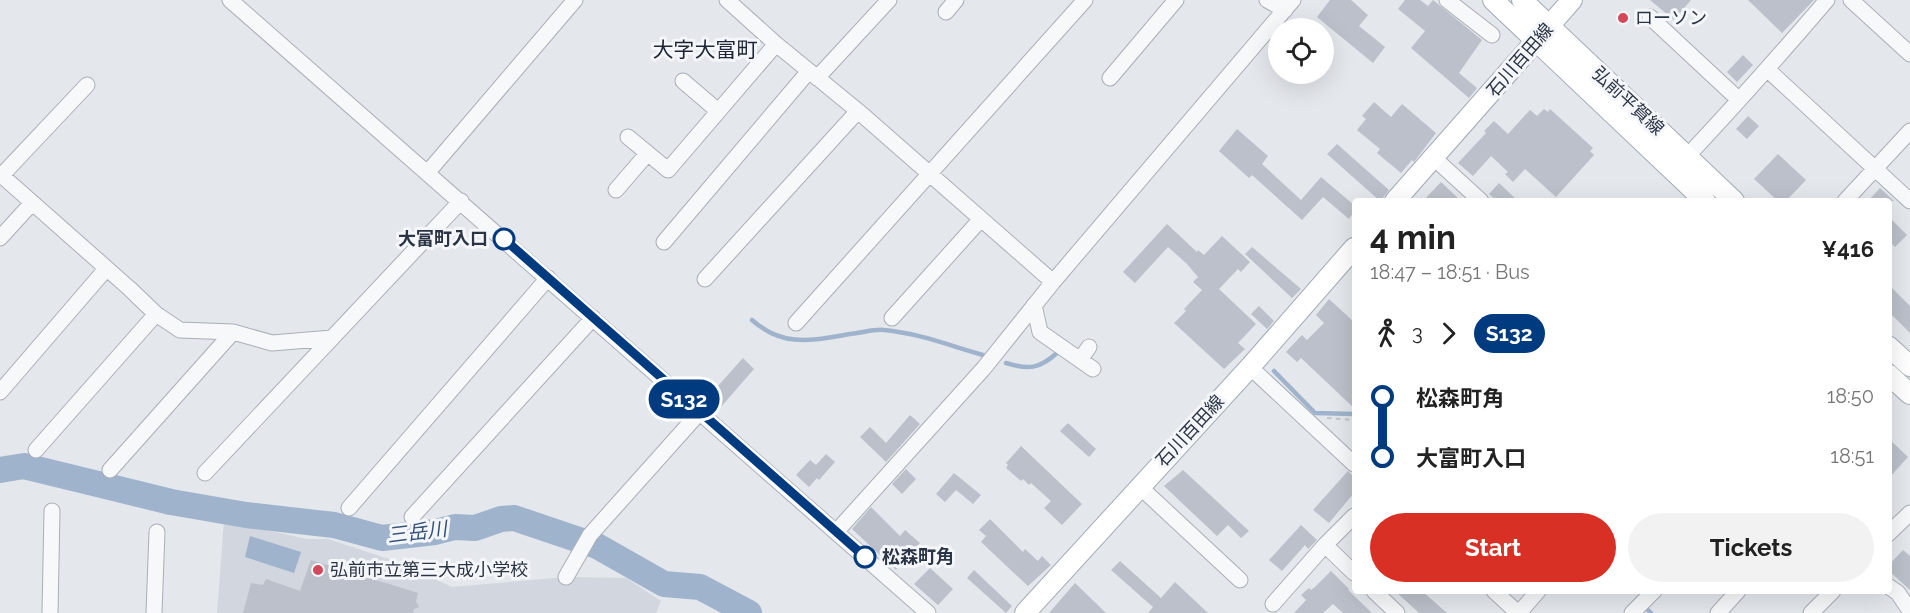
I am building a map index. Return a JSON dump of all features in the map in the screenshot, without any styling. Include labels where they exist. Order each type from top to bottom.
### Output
[{"type":"main road","name":"弘前平賀線","points":[[1493,0],[1543,33],[1681,163],[1730,198]]},
{"type":"main road","name":"弘前平賀線","points":[[1522,0],[1543,33]]},
{"type":"main road","name":"石川百田線","points":[[1398,198],[1572,0]]},
{"type":"main road","name":"弘前平賀線","points":[[1681,163],[1703,198]]},
{"type":"main road","name":"石川百田線","points":[[1024,613],[1250,367],[1352,250]]},
{"type":"main road","points":[[1892,350],[1910,366]]},
{"type":"main road","points":[[1892,378],[1910,394]]},
{"type":"street","points":[[230,0],[928,613]]},
{"type":"street","points":[[428,172],[575,0]]},
{"type":"street","points":[[727,0],[1053,282]]},
{"type":"street","points":[[664,242],[813,75],[889,0]]},
{"type":"street","points":[[796,323],[1085,0]]},
{"type":"street","points":[[1110,78],[1176,0]]},
{"type":"street","points":[[836,532],[984,368],[1053,282],[1289,5],[1267,0]]},
{"type":"street","points":[[1447,0],[1492,34]]},
{"type":"street","points":[[1681,163],[1738,99],[1768,70],[1827,0]]},
{"type":"street","points":[[1851,0],[1910,54]]},
{"type":"street","points":[[1650,17],[1738,99]]},
{"type":"street","points":[[628,137],[668,170],[776,44]]},
{"type":"street","points":[[1768,70],[1910,201]]},
{"type":"street","points":[[683,81],[718,111]]},
{"type":"street","points":[[87,85],[1,174],[156,314],[180,330],[233,332],[272,343],[332,338]]},
{"type":"street","points":[[705,279],[858,111]]},
{"type":"street","points":[[1848,198],[1910,131]]},
{"type":"street","points":[[616,190],[647,153]]},
{"type":"street","points":[[1434,158],[1478,198]]},
{"type":"street","points":[[206,473],[461,201]]},
{"type":"street","points":[[0,238],[32,203]]},
{"type":"street","points":[[892,318],[981,219]]},
{"type":"street","points":[[0,392],[106,269]]},
{"type":"street","points":[[350,508],[548,278]]},
{"type":"street","points":[[1034,305],[1040,332],[1087,365],[1089,347]]},
{"type":"street","points":[[36,450],[156,314]]},
{"type":"street","points":[[412,517],[593,318]]},
{"type":"street","points":[[110,470],[233,332]]},
{"type":"street","points":[[1250,367],[1309,421],[1351,454]]},
{"type":"street","points":[[566,577],[586,542],[699,412]]},
{"type":"street","points":[[1139,486],[1240,580]]},
{"type":"street","points":[[50,613],[52,511]]},
{"type":"street","points":[[1892,530],[1910,513]]},
{"type":"street","points":[[1273,604],[1352,518]]},
{"type":"street","points":[[153,613],[158,532]]},
{"type":"street","points":[[1325,545],[1352,571]]},
{"type":"street","points":[[1892,589],[1898,593],[1910,611]]},
{"type":"street","points":[[1377,594],[1396,613]]},
{"type":"street","points":[[1497,594],[1519,613],[1535,594]]},
{"type":"street","points":[[1632,613],[1651,594]]},
{"type":"street","points":[[1718,613],[1735,594]]},
{"type":"street","points":[[1811,613],[1830,594]]},
{"type":"path","points":[[1309,421],[1317,418],[1352,420]]},
{"type":"shaded area","name":"弘前市立第三大成小学校","points":[[224,521],[307,539],[328,539],[398,562],[452,587],[566,577],[626,578],[661,601],[656,613],[217,613]]},
{"type":"water","points":[[250,536],[301,552],[294,573],[245,557]]},
{"type":"building","points":[[1330,0],[1351,0],[1368,15],[1359,26],[1385,47],[1373,63],[1334,31],[1334,18],[1317,17]]},
{"type":"building","points":[[1405,0],[1420,0],[1428,6],[1433,0],[1482,40],[1459,73],[1477,88],[1469,98],[1411,48],[1425,31],[1398,9]]},
{"type":"building","points":[[1650,0],[1691,0],[1674,20]]},
{"type":"building","points":[[1748,0],[1814,0],[1782,33]]},
{"type":"building","points":[[1743,55],[1753,65],[1737,82],[1727,72]]},
{"type":"building","points":[[1374,102],[1391,117],[1402,104],[1436,133],[1414,162],[1412,160],[1401,173],[1377,153],[1380,149],[1357,130],[1366,119],[1362,116]]},
{"type":"building","points":[[1544,109],[1548,112],[1550,109],[1593,148],[1590,151],[1594,155],[1556,197],[1525,169],[1513,182],[1505,174],[1508,172],[1491,156],[1473,176],[1458,163],[1494,121],[1508,134],[1530,110],[1537,116]]},
{"type":"building","points":[[1748,116],[1759,126],[1747,139],[1736,129]]},
{"type":"building","points":[[1237,129],[1268,156],[1262,164],[1301,200],[1321,177],[1352,203],[1352,215],[1349,219],[1323,197],[1302,220],[1252,175],[1249,178],[1219,151]]},
{"type":"building","points":[[1337,144],[1389,190],[1382,198],[1377,198],[1327,154]]},
{"type":"building","points":[[1778,154],[1806,180],[1789,198],[1775,198],[1754,179]]},
{"type":"building","points":[[1441,182],[1458,198],[1426,198]]},
{"type":"building","points":[[1499,183],[1515,198],[1494,198],[1489,194]]},
{"type":"building","points":[[1880,188],[1891,198],[1871,198]]},
{"type":"building","points":[[1892,220],[1907,235],[1895,247],[1892,244]]},
{"type":"building","points":[[1167,224],[1197,252],[1198,250],[1204,255],[1222,236],[1250,262],[1241,272],[1238,269],[1219,289],[1256,324],[1238,343],[1245,349],[1224,369],[1174,323],[1202,290],[1193,282],[1198,277],[1186,263],[1168,247],[1135,283],[1123,272]]},
{"type":"building","points":[[1252,247],[1301,289],[1292,298],[1245,254]]},
{"type":"building","points":[[1892,288],[1910,306],[1910,333],[1892,315]]},
{"type":"building","points":[[1329,299],[1352,320],[1352,406],[1301,358],[1297,362],[1286,352],[1302,335],[1307,340],[1324,323],[1316,315]]},
{"type":"building","points":[[1259,306],[1274,321],[1267,329],[1251,314]]},
{"type":"building","points":[[743,358],[754,369],[720,408],[708,397]]},
{"type":"building","points":[[910,415],[920,424],[886,462],[860,437],[870,427],[886,443]]},
{"type":"building","points":[[1068,423],[1096,449],[1089,457],[1060,431]]},
{"type":"building","points":[[1892,442],[1908,457],[1892,475]]},
{"type":"building","points":[[1021,446],[1082,504],[1062,525],[1044,508],[1051,501],[1031,483],[1029,485],[1023,479],[1021,481],[1006,468],[1008,465],[1006,463]]},
{"type":"building","points":[[826,454],[835,462],[819,480],[817,478],[809,487],[796,475],[810,460],[816,465]]},
{"type":"building","points":[[906,469],[916,479],[902,494],[892,484]]},
{"type":"building","points":[[1183,470],[1249,531],[1241,538],[1228,525],[1217,536],[1164,486]]},
{"type":"building","points":[[1348,471],[1352,475],[1352,495],[1329,523],[1313,510]]},
{"type":"building","points":[[954,473],[981,495],[973,504],[956,490],[945,502],[936,494]]},
{"type":"building","points":[[871,507],[900,536],[905,530],[920,543],[896,570],[852,529]]},
{"type":"building","points":[[990,519],[1023,552],[1025,549],[1038,561],[1042,556],[1051,565],[1028,586],[981,542],[986,536],[979,530]]},
{"type":"building","points":[[1301,525],[1317,540],[1308,549],[1305,545],[1282,571],[1269,560]]},
{"type":"building","points":[[1903,550],[1910,556],[1910,590],[1892,574],[1892,562]]},
{"type":"building","points":[[311,560],[418,593],[416,601],[419,607],[414,609],[413,613],[243,613],[251,583],[263,585],[266,579],[300,591]]},
{"type":"building","points":[[1120,561],[1161,598],[1175,582],[1208,613],[1148,613],[1153,607],[1111,570]]},
{"type":"building","points":[[930,568],[953,589],[938,605],[914,584]]},
{"type":"building","points":[[974,570],[1012,606],[1006,613],[967,578]]},
{"type":"building","points":[[1331,571],[1372,613],[1343,613],[1333,604],[1323,613],[1294,613],[1306,600],[1301,595],[1309,588],[1311,590]]},
{"type":"building","points":[[1075,583],[1106,613],[1049,613]]},
{"type":"building","points":[[1398,594],[1425,594],[1447,613],[1419,613]]},
{"type":"waterway","points":[[752,320],[777,336],[789,339],[815,339],[884,330],[922,337],[983,355]]},
{"type":"waterway","points":[[1006,363],[1033,367],[1057,353]]},
{"type":"waterway","points":[[1274,371],[1315,413],[1352,414]]},
{"type":"waterway","name":"三岳川","points":[[0,470],[24,466],[171,502],[246,515],[334,525],[382,538],[435,532],[455,527],[475,528],[501,519],[514,518],[597,546],[664,584],[700,587],[749,613]]},
{"type":"waterway","points":[[1648,610],[1651,613]]},
{"type":"bus line","name":"S132","points":[[504,239],[865,557]]},
{"type":"place","name":"ローソン","points":[[1623,18]]},
{"type":"place","name":"大富町入口","points":[[504,239]]},
{"type":"place","name":"松森町角","points":[[865,557]]},
{"type":"place","name":"弘前市立第三大成小学校","points":[[318,570]]},
{"type":"district","name":"大字大富町","points":[[705,50]]}]
